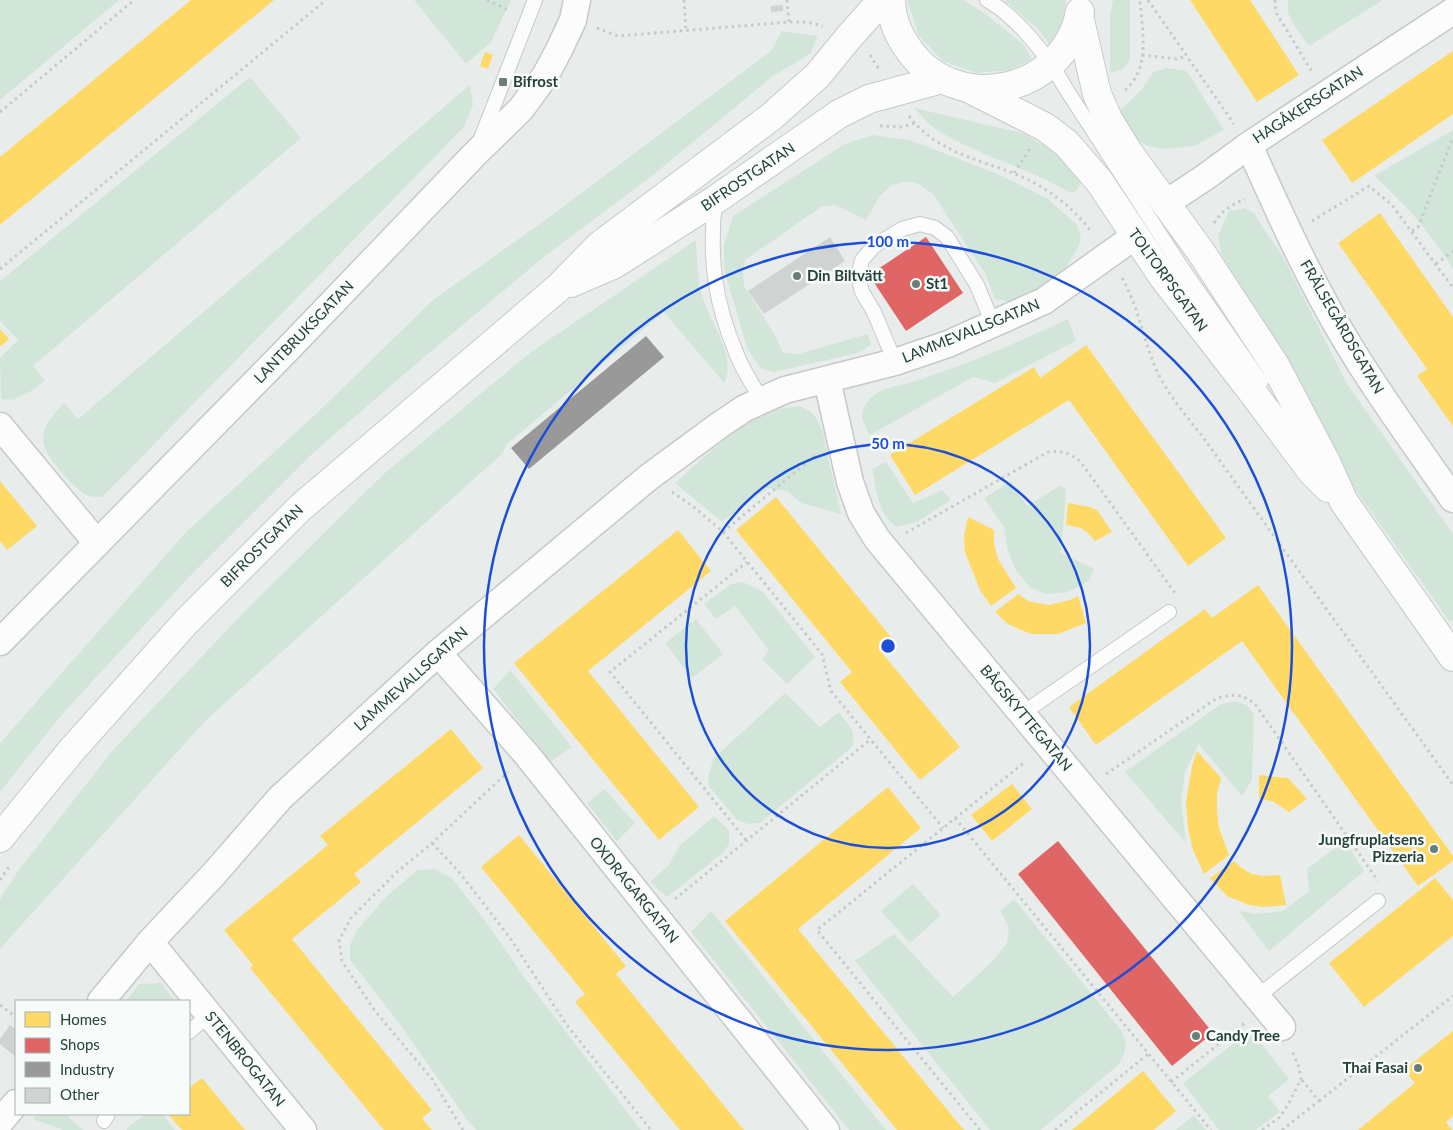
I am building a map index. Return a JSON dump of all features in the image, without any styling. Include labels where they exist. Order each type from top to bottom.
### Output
[{"type":"main road","name":"BIFROSTGATAN","points":[[8,848],[71,751],[186,622],[293,515],[558,288],[599,246],[771,117],[818,75],[882,0]]},
{"type":"main road","points":[[891,0],[893,17],[903,42],[920,64],[942,79],[968,88],[983,90],[1012,86],[1026,81],[1051,64],[1069,42],[1080,8]]},
{"type":"main road","name":"TOLTORPSGATAN","points":[[1080,8],[1097,94],[1108,119],[1129,153],[1166,203],[1275,365],[1326,462],[1344,502],[1453,658]]},
{"type":"main road","name":"BIFROSTGATAN","points":[[558,288],[613,265],[715,200],[839,114],[869,99],[942,79]]},
{"type":"main road","name":"TOLTORPSGATAN","points":[[968,88],[1045,128],[1066,143],[1099,182],[1163,276],[1312,472],[1344,502]]},
{"type":"street","name":"LANTBRUKSGATAN","points":[[0,642],[284,353],[475,154],[521,110],[545,76],[573,20],[577,0]]},
{"type":"street","name":"HAGÅKERSGATAN","points":[[1166,203],[1249,145],[1453,11]]},
{"type":"street","name":"FRÄLSEGÅRDSGATAN","points":[[1249,145],[1290,235],[1320,294],[1366,373],[1453,499]]},
{"type":"street","name":"LAMMEVALLSGATAN","points":[[102,1000],[150,942],[214,874],[280,798],[438,653],[649,477],[721,424],[761,400],[785,390],[895,362],[948,344],[1044,301],[1135,236]]},
{"type":"street","name":"BÅGSKYTTEGATAN","points":[[827,380],[850,482],[861,513],[877,539],[1282,1027]]},
{"type":"street","points":[[0,426],[97,543]]},
{"type":"street","name":"OXDRAGARGATAN","points":[[438,653],[527,755],[826,1130]]},
{"type":"street","name":"STENBROGATAN","points":[[150,942],[303,1130]]},
{"type":"street","points":[[0,1122],[15,1104]]},
{"type":"lane","points":[[475,154],[535,0]]},
{"type":"lane","points":[[986,0],[1010,18],[1031,39],[1051,64],[1180,265],[1344,502]]},
{"type":"lane","points":[[715,200],[711,234],[714,282],[724,321],[737,357],[761,400]]},
{"type":"lane","points":[[895,362],[874,312],[862,292],[858,276],[862,260],[874,246],[902,229],[920,224],[934,228],[947,237],[977,285],[993,324]]},
{"type":"lane","points":[[1023,713],[1169,612]]},
{"type":"lane","points":[[1262,1002],[1378,901]]},
{"type":"lane","points":[[190,1031],[209,1016]]},
{"type":"path","points":[[0,112],[134,0]]},
{"type":"path","points":[[0,269],[326,0]]},
{"type":"path","points":[[487,0],[514,13]]},
{"type":"path","points":[[684,0],[686,31]]},
{"type":"path","points":[[787,0],[788,22]]},
{"type":"path","points":[[1148,0],[1249,145]]},
{"type":"path","points":[[1275,0],[1277,14],[1326,94]]},
{"type":"path","points":[[1142,55],[1176,59],[1188,56]]},
{"type":"path","points":[[878,126],[902,128],[914,123]]},
{"type":"path","points":[[1412,231],[1418,226],[1453,137]]},
{"type":"path","points":[[1290,235],[1369,186],[1392,205],[1453,288]]},
{"type":"path","points":[[1436,264],[1453,251]]},
{"type":"path","points":[[723,532],[839,436]]},
{"type":"path","points":[[884,546],[1048,452],[1069,453],[1080,461],[1174,590],[1177,598],[1176,607],[1169,612]]},
{"type":"path","points":[[649,477],[695,508],[723,532],[822,654],[831,691],[943,828]]},
{"type":"path","points":[[746,840],[610,672],[747,562]]},
{"type":"path","points":[[1085,789],[1217,698],[1234,694],[1244,696],[1255,704],[1376,876],[1381,896],[1378,901]]},
{"type":"path","points":[[655,916],[871,739]]},
{"type":"path","points":[[980,1130],[817,930],[1048,744]]},
{"type":"path","points":[[463,1130],[432,1079],[375,1010],[342,961],[339,940],[351,918],[397,872],[432,844],[505,774]]},
{"type":"path","points":[[955,818],[1211,1130]]},
{"type":"path","points":[[432,844],[459,872],[510,938],[566,1024],[651,1130]]},
{"type":"path","points":[[0,880],[8,848]]},
{"type":"path","points":[[1282,1130],[1453,996]]},
{"type":"path","points":[[1171,1082],[1262,1002]]},
{"type":"path","points":[[0,1005],[15,1016]]},
{"type":"path","points":[[1262,1130],[1280,1117],[1290,1102],[1301,1078],[1300,1067],[1282,1027]]},
{"type":"path","points":[[1055,1130],[1148,1054]]},
{"type":"path","points":[[1301,1078],[1319,1102]]},
{"type":"green space","points":[[0,0],[119,0],[0,100]]},
{"type":"green space","points":[[414,0],[511,0],[491,42],[466,64]]},
{"type":"green space","points":[[907,0],[964,0],[988,16],[1024,45],[1032,59],[1010,70],[976,73],[943,61],[919,36]]},
{"type":"green space","points":[[1004,0],[1066,0],[1061,24],[1049,44],[1039,30]]},
{"type":"green space","points":[[1113,0],[1130,0],[1130,59],[1123,69],[1110,73],[1110,15]]},
{"type":"green space","points":[[1289,0],[1383,0],[1309,46],[1290,18],[1288,12]]},
{"type":"green space","points":[[782,31],[818,36],[810,54],[773,76],[653,175],[545,256],[314,452],[189,577],[64,712],[0,792],[0,743],[187,531],[316,414],[433,300],[548,218],[771,51]]},
{"type":"green space","points":[[1167,68],[1187,71],[1224,130],[1194,146],[1165,149],[1148,146],[1135,139],[1119,112],[1143,88],[1153,72]]},
{"type":"green space","points":[[250,77],[301,138],[33,366],[45,381],[13,400],[1,399],[0,358],[18,340],[0,321],[0,281]]},
{"type":"green space","points":[[470,85],[473,105],[464,127],[102,497],[86,495],[67,478],[53,462],[44,446],[43,440],[47,424],[64,403],[78,419]]},
{"type":"green space","points":[[914,108],[1022,133],[1045,146],[1070,164],[1082,180],[1077,191],[1070,193],[1036,175],[966,146],[933,127]]},
{"type":"green space","points":[[1453,130],[1453,269],[1417,219],[1374,176]]},
{"type":"green space","points":[[872,135],[910,140],[1000,175],[1048,199],[1076,224],[1081,234],[1079,246],[1066,267],[1041,289],[1013,302],[995,299],[986,275],[933,194],[917,183],[905,182],[891,185],[879,197],[866,220],[835,205],[821,207],[745,260],[743,271],[744,286],[775,335],[783,353],[798,354],[868,334],[871,345],[858,353],[774,372],[761,369],[747,348],[724,269],[724,245],[733,216],[845,144]]},
{"type":"green space","points":[[1245,208],[1255,214],[1282,255],[1347,384],[1453,534],[1453,620],[1450,622],[1342,471],[1257,314],[1221,254],[1218,236],[1229,211]]},
{"type":"green space","points":[[696,240],[700,288],[725,350],[727,373],[724,383],[664,312],[506,445],[503,453],[206,720],[0,949],[0,899],[18,871],[113,750],[247,609],[386,472],[531,352]]},
{"type":"green space","points":[[1068,319],[1076,341],[995,383],[973,377],[870,435],[864,424],[862,412],[870,399],[879,392],[970,362]]},
{"type":"green space","points":[[800,406],[812,413],[823,433],[841,514],[801,503],[787,491],[768,488],[722,522],[675,483],[734,432],[774,410]]},
{"type":"green space","points":[[886,462],[913,503],[942,490],[951,500],[917,522],[897,527],[882,509],[872,469]]},
{"type":"green space","points":[[1011,481],[1027,506],[1061,485],[1066,490],[1061,553],[1094,569],[1089,581],[1068,592],[1046,594],[1031,588],[1017,572],[1008,552],[1004,527],[984,498]]},
{"type":"green space","points":[[743,582],[763,592],[815,657],[787,684],[762,659],[769,650],[735,606],[716,619],[704,604],[731,584]]},
{"type":"green space","points":[[696,619],[723,654],[692,678],[665,643]]},
{"type":"green space","points":[[510,670],[572,747],[550,762],[493,689]]},
{"type":"green space","points":[[785,693],[820,727],[839,712],[853,732],[852,747],[760,823],[748,824],[737,820],[709,786],[708,776],[714,758]]},
{"type":"green space","points":[[1235,701],[1247,705],[1254,714],[1252,780],[1242,796],[1199,744],[1185,772],[1181,800],[1186,843],[1125,772],[1221,704]]},
{"type":"green space","points":[[604,789],[635,823],[617,841],[587,803]]},
{"type":"green space","points":[[714,816],[729,830],[729,844],[723,853],[667,897],[650,882],[668,866],[680,845]]},
{"type":"green space","points":[[1345,841],[1364,871],[1269,951],[1238,910],[1254,914],[1283,911],[1309,891],[1307,869]]},
{"type":"green space","points":[[434,869],[452,878],[489,926],[524,977],[641,1130],[476,1130],[465,1117],[399,1023],[350,960],[350,945],[357,930],[386,897],[417,870]]},
{"type":"green space","points":[[913,884],[941,915],[910,943],[881,911]]},
{"type":"green space","points":[[1014,899],[1121,1030],[1126,1044],[1125,1052],[1118,1065],[1041,1130],[990,1130],[855,961],[894,934],[953,997],[993,961],[1007,943],[1009,927],[1000,911]]},
{"type":"green space","points":[[711,911],[886,1130],[849,1130],[691,932]]},
{"type":"green space","points":[[161,983],[174,1000],[127,1000],[139,984]]},
{"type":"green space","points":[[1251,1030],[1289,1079],[1268,1096],[1280,1112],[1256,1130],[1219,1130],[1183,1083]]},
{"type":"green space","points":[[36,1115],[66,1115],[83,1130],[63,1130],[33,1119]]},
{"type":"green space","points":[[145,1115],[163,1115],[175,1130],[127,1130],[127,1128]]},
{"type":"green space","points":[[1194,1115],[1206,1130],[1176,1130]]},
{"type":"building: Homes","points":[[191,0],[274,0],[0,225],[0,157]]},
{"type":"building: Homes","points":[[1190,0],[1250,0],[1299,75],[1257,102]]},
{"type":"building: Homes","points":[[1453,51],[1453,114],[1352,183],[1322,140]]},
{"type":"building: Homes","points":[[485,52],[493,55],[488,69],[480,66]]},
{"type":"building: Homes","points":[[1380,213],[1453,317],[1453,426],[1417,376],[1427,369],[1338,243]]},
{"type":"building: Homes","points":[[0,329],[9,339],[0,347]]},
{"type":"building: Homes","points":[[1086,345],[1226,538],[1188,566],[1069,400],[915,495],[890,455],[1034,367],[1040,378]]},
{"type":"building: Homes","points":[[0,481],[37,526],[7,550],[0,541]]},
{"type":"building: Homes","points":[[776,497],[895,642],[882,653],[960,747],[920,780],[840,682],[852,672],[736,530]]},
{"type":"building: Homes","points":[[1068,503],[1097,510],[1112,532],[1095,541],[1081,528],[1066,525]]},
{"type":"building: Homes","points":[[968,517],[994,530],[994,544],[998,559],[1016,588],[991,606],[980,590],[965,552],[964,536]]},
{"type":"building: Homes","points":[[678,530],[711,571],[588,671],[699,807],[659,840],[514,663]]},
{"type":"building: Homes","points":[[1258,585],[1453,856],[1453,861],[1418,886],[1242,641],[1096,745],[1069,707],[1205,609],[1212,618]]},
{"type":"building: Homes","points":[[1018,594],[1028,601],[1049,605],[1078,596],[1086,623],[1058,634],[1032,634],[1021,630],[1008,624],[995,612]]},
{"type":"building: Homes","points":[[451,729],[483,768],[354,874],[361,882],[292,939],[432,1110],[422,1118],[432,1130],[384,1130],[250,968],[253,965],[224,930],[328,845],[320,836]]},
{"type":"building: Homes","points":[[1197,751],[1221,778],[1217,794],[1217,810],[1219,828],[1229,855],[1204,874],[1193,850],[1188,829],[1186,802],[1192,766]]},
{"type":"building: Homes","points":[[1259,775],[1288,778],[1307,799],[1289,812],[1274,802],[1259,798]]},
{"type":"building: Homes","points":[[1012,784],[1032,809],[992,841],[971,815]]},
{"type":"building: Homes","points":[[888,787],[921,828],[798,929],[964,1130],[897,1130],[725,921]]},
{"type":"building: Homes","points":[[519,835],[626,966],[616,974],[744,1130],[680,1130],[575,1002],[585,994],[481,867]]},
{"type":"building: Homes","points":[[1234,861],[1252,874],[1263,876],[1280,875],[1286,905],[1264,907],[1249,905],[1227,896],[1210,878]]},
{"type":"building: Homes","points":[[1435,878],[1453,900],[1453,936],[1364,1007],[1329,963]]},
{"type":"building: Homes","points":[[1453,1031],[1453,1116],[1446,1122],[1452,1130],[1358,1130],[1415,1083],[1404,1070]]},
{"type":"building: Homes","points":[[1143,1071],[1176,1111],[1154,1130],[1072,1130]]},
{"type":"building: Homes","points":[[202,1078],[245,1130],[182,1130],[169,1115],[190,1115],[190,1087]]},
{"type":"building: Shops","name":"St1","points":[[926,237],[963,293],[906,331],[869,275]]},
{"type":"building: Shops","points":[[1058,841],[1213,1033],[1172,1066],[1018,874]]},
{"type":"building: Industry","points":[[646,336],[664,357],[529,469],[511,448]]},
{"type":"building: Other","points":[[783,5],[783,11],[771,12],[771,6]]},
{"type":"building: Other","name":"Din Biltvätt","points":[[830,237],[845,261],[764,314],[748,291]]},
{"type":"building: Other","points":[[10,1025],[15,1029],[15,1056],[0,1044],[0,1039]]},
{"type":"place","name":"Bifrost","points":[[503,82]]},
{"type":"place","name":"Din Biltvätt","points":[[797,276]]},
{"type":"place","name":"St1","points":[[916,284]]},
{"type":"place","name":"Jungfruplatsens Pizzeria","points":[[1434,849]]},
{"type":"place","name":"Candy Tree","points":[[1196,1036]]},
{"type":"place","name":"Thai Fasai","points":[[1418,1068]]}]
